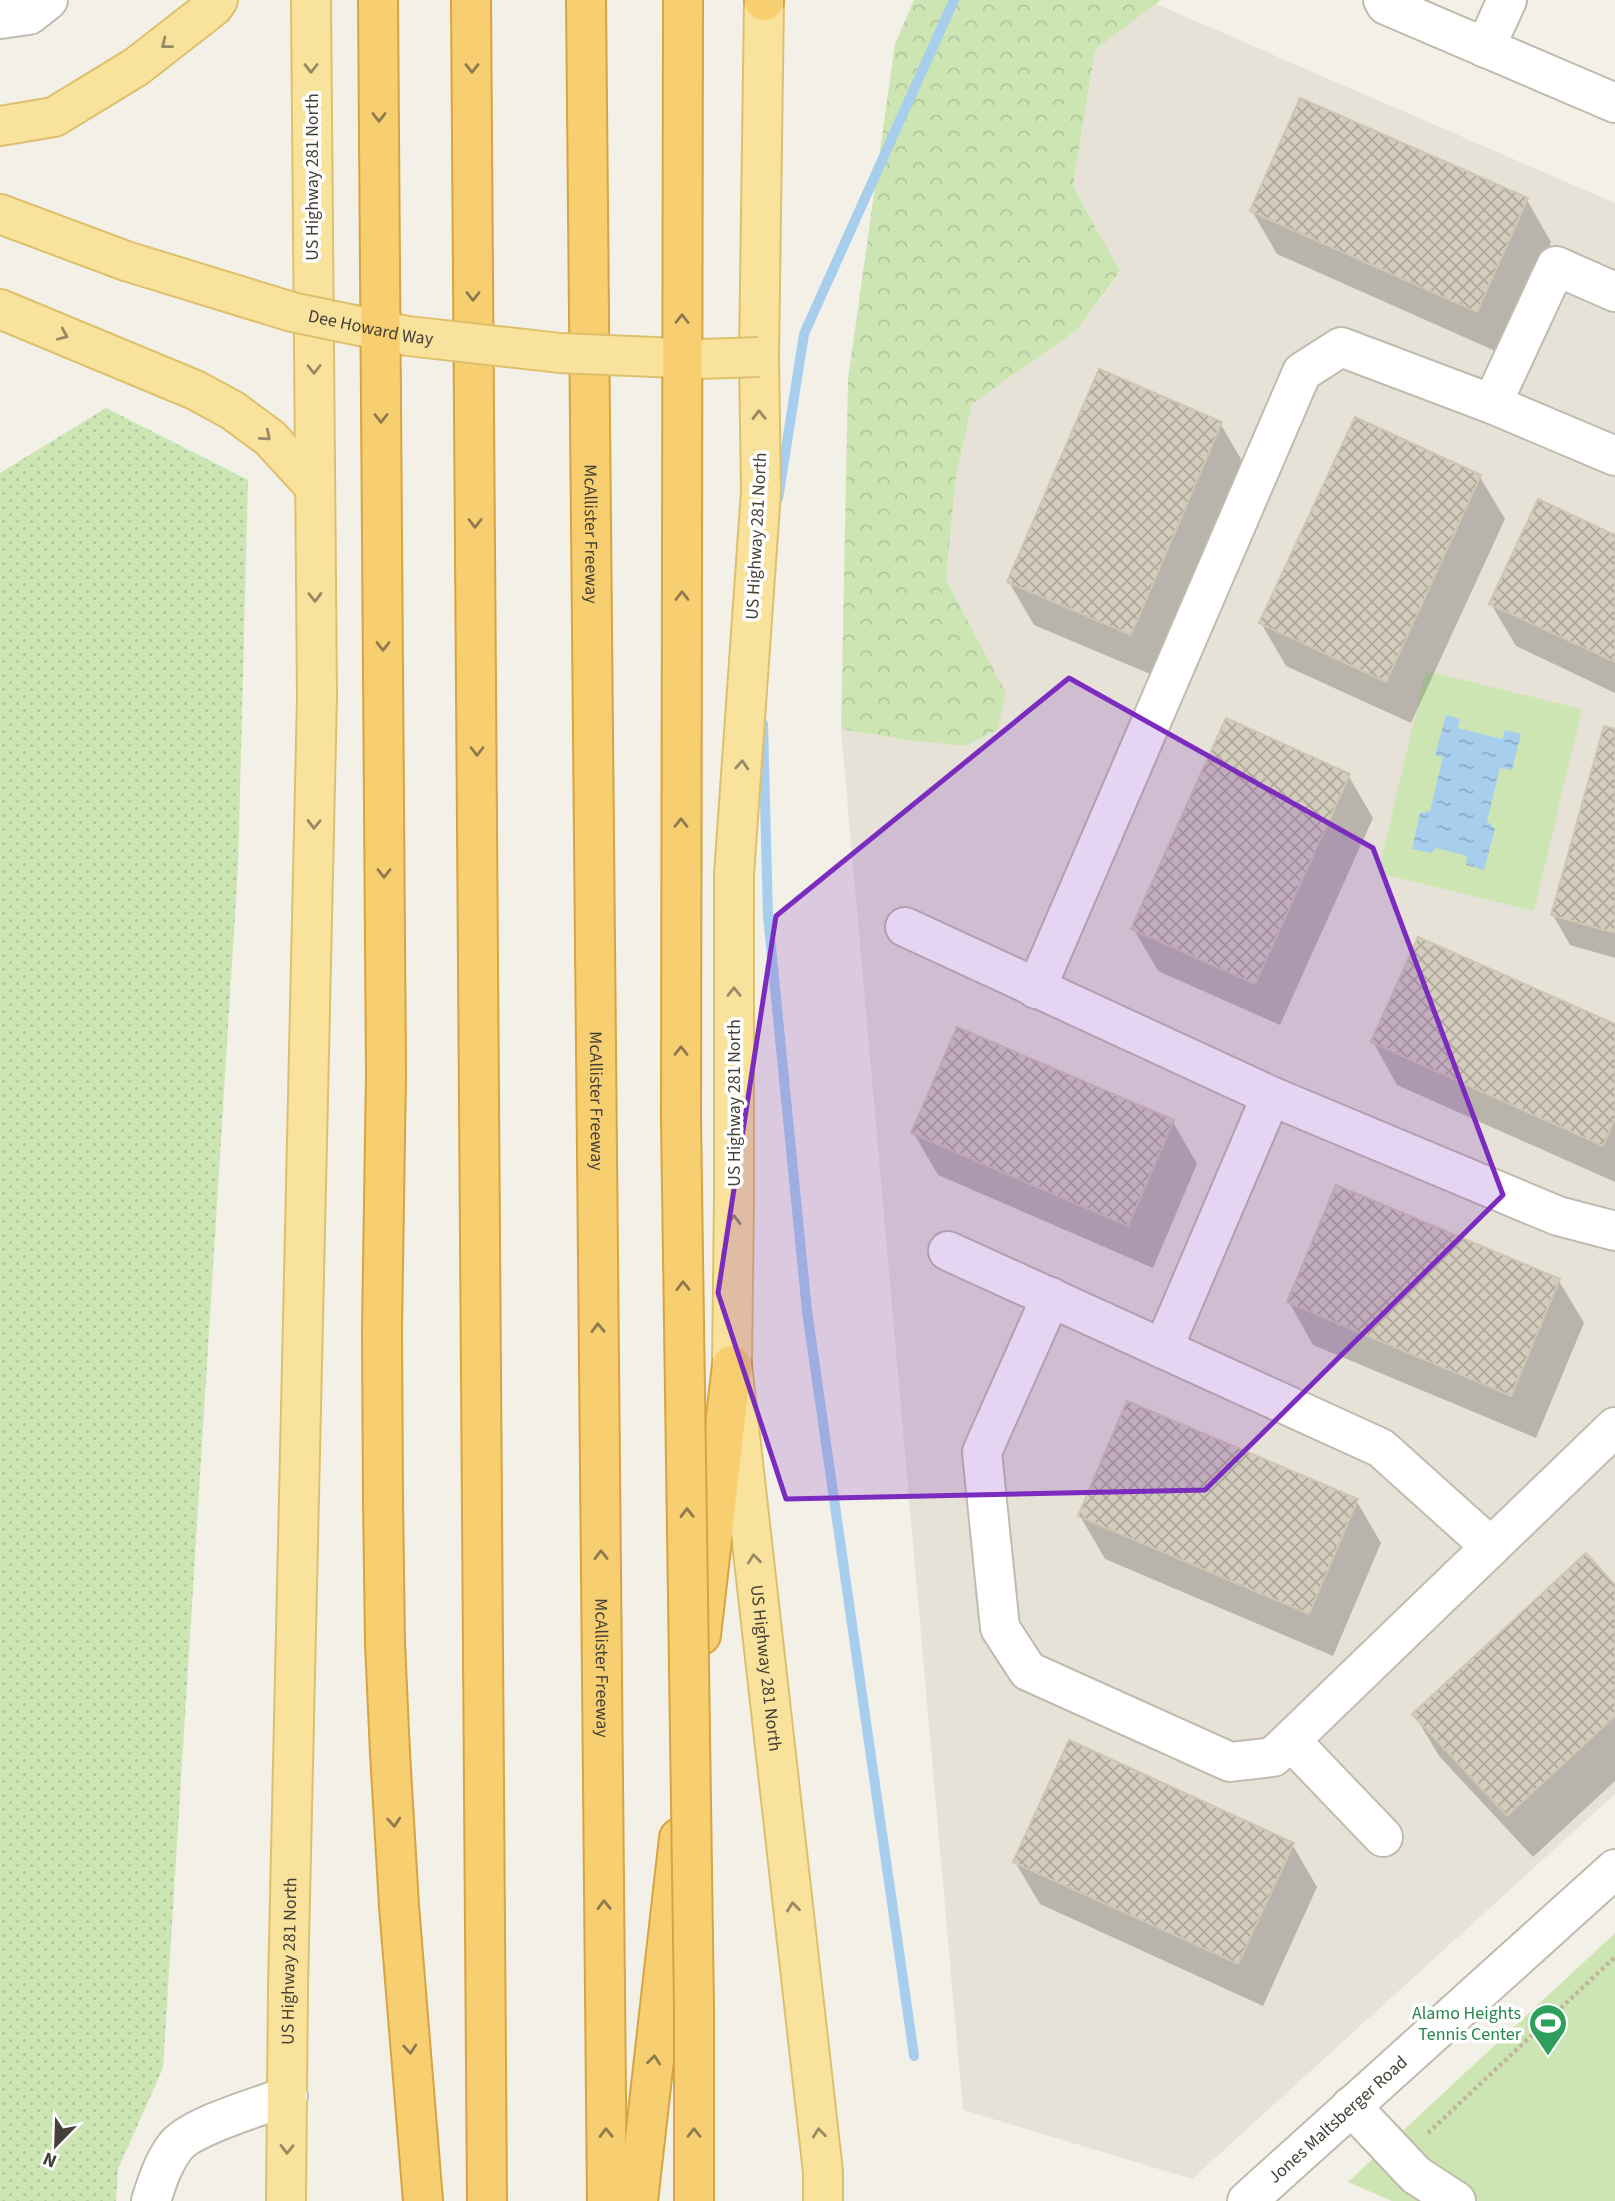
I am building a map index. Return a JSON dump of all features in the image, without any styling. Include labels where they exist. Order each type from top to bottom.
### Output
[{"type":"highway","points":[[378,0],[386,1060],[382,1329],[384,1643],[401,1932],[423,2201]]},
{"type":"highway","points":[[471,0],[486,2201]]},
{"type":"highway","name":"McAllister Freeway","points":[[586,0],[607,2201]]},
{"type":"highway","points":[[683,0],[681,1119],[694,2008],[694,2201]]},
{"type":"highway","points":[[638,2201],[732,1365]]},
{"type":"main road","points":[[0,126],[54,117],[136,67],[213,7],[218,0]]},
{"type":"main road","name":"US Highway 281 North","points":[[286,2201],[288,1986],[317,696],[311,0]]},
{"type":"main road","name":"US Highway 281 North","points":[[764,0],[758,357],[761,491],[734,875],[732,1365],[823,2172],[823,2201]]},
{"type":"main road","name":"Dee Howard Way","points":[[0,214],[127,261],[292,312],[408,337],[560,353],[701,359],[758,357]]},
{"type":"main road","points":[[0,309],[195,390],[232,410],[270,438],[314,487]]},
{"type":"street","points":[[1383,0],[1386,5],[1615,103]]},
{"type":"street","points":[[1485,48],[1507,0]]},
{"type":"street","points":[[1492,404],[1556,266],[1615,292]]},
{"type":"street","points":[[1036,989],[1302,372],[1341,347],[1492,404],[1615,456]]},
{"type":"street","points":[[905,927],[1271,1096],[1559,1216],[1615,1231]]},
{"type":"street","points":[[1163,1349],[1271,1096]]},
{"type":"street","points":[[948,1251],[1381,1448],[1491,1547]]},
{"type":"street","points":[[1051,1297],[982,1452],[1000,1628],[1028,1671],[1230,1762],[1273,1757],[1615,1427]]},
{"type":"street","points":[[1291,1741],[1383,1837]]},
{"type":"street","name":"Jones Maltsberger Road","points":[[1247,2201],[1615,1869]]},
{"type":"street","points":[[151,2201],[160,2174],[176,2144],[195,2131],[288,2096]]},
{"type":"street","points":[[1352,2106],[1416,2175],[1456,2201]]},
{"type":"path","points":[[1401,2159],[1615,1957]]},
{"type":"highlighted area","points":[[1069,678],[1373,848],[1503,1195],[1205,1490],[786,1499],[718,1293],[776,916]]},
{"type":"shaded area","points":[[1156,4],[1615,203],[1615,1794],[1192,2179],[963,2110],[841,729],[908,740],[1006,693],[946,580],[956,477],[972,404],[1077,330],[1120,272],[1073,187],[1095,50]]},
{"type":"green space","points":[[914,0],[1161,0],[1095,50],[1073,187],[1120,271],[1077,330],[972,404],[956,477],[946,580],[1006,693],[997,730],[964,746],[841,729],[848,379],[895,44]]},
{"type":"green space","points":[[106,408],[248,480],[238,867],[163,2068],[118,2169],[116,2201],[0,2201],[0,473]]},
{"type":"green space","points":[[1426,671],[1582,709],[1534,911],[1378,873]]},
{"type":"green space","name":"Alamo Heights Tennis Center","points":[[1615,1933],[1615,2201],[1392,2201],[1348,2182]]},
{"type":"water","points":[[1446,715],[1460,719],[1458,728],[1502,739],[1505,730],[1521,734],[1512,770],[1500,768],[1487,821],[1495,829],[1484,870],[1466,865],[1467,856],[1436,848],[1431,853],[1412,849],[1420,813],[1430,811],[1443,757],[1435,755]]},
{"type":"building","points":[[1300,98],[1528,198],[1477,312],[1250,211]]},
{"type":"building","points":[[1099,369],[1222,422],[1131,635],[1007,582]]},
{"type":"building","points":[[1355,417],[1481,475],[1386,682],[1259,623]]},
{"type":"building","points":[[1538,499],[1615,535],[1615,662],[1489,604]]},
{"type":"building","points":[[1226,718],[1350,774],[1255,984],[1131,929]]},
{"type":"building","points":[[1604,726],[1615,729],[1615,933],[1551,915]]},
{"type":"building","points":[[1418,937],[1615,1024],[1615,1118],[1603,1146],[1371,1042]]},
{"type":"building","points":[[957,1027],[1174,1120],[1128,1226],[911,1133]]},
{"type":"building","points":[[1336,1185],[1560,1279],[1511,1396],[1287,1302]]},
{"type":"building","points":[[1127,1401],[1358,1499],[1309,1614],[1078,1516]]},
{"type":"building","points":[[1586,1553],[1615,1585],[1615,1716],[1507,1816],[1412,1714]]},
{"type":"building","points":[[1069,1740],[1294,1843],[1238,1964],[1013,1862]]},
{"type":"waterway","points":[[778,499],[804,334],[954,0]]},
{"type":"waterway","points":[[763,724],[768,917],[807,1311],[914,2056]]},
{"type":"place","name":"Alamo Heights Tennis Center","points":[[1548,2057]]}]
